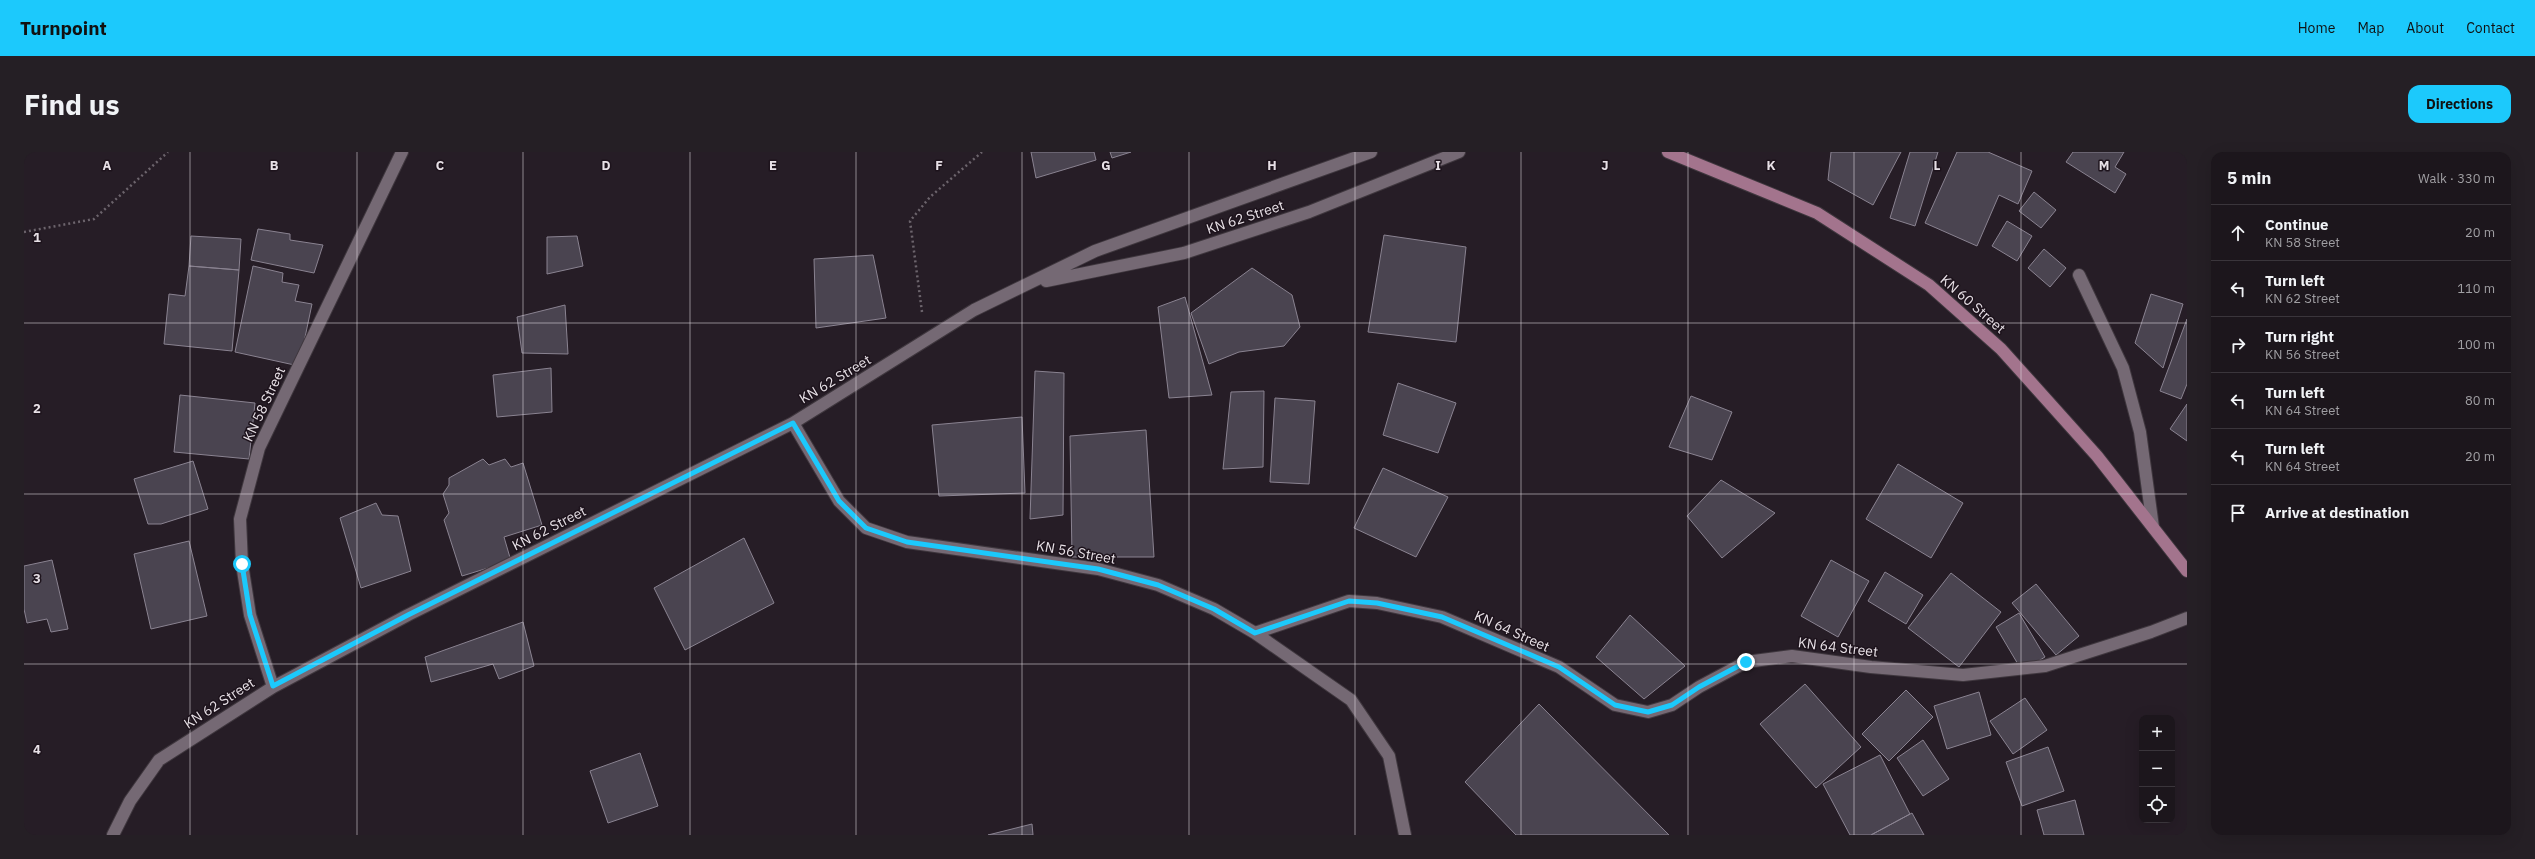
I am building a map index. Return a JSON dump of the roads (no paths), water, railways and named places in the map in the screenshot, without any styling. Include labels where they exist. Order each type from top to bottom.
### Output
[{"type":"main road","name":"KN 60 Street","points":[[1668,152],[1817,213],[1929,285],[2001,349],[2097,456],[2187,571]]},
{"type":"street","name":"KN 58 Street","points":[[273,686],[250,615],[242,564],[240,519],[259,448],[402,152]]},
{"type":"street","name":"KN 62 Street","points":[[113,835],[130,801],[159,760],[273,686],[408,615],[793,423],[902,357],[926,339],[974,310],[1031,284],[1095,251],[1371,152]]},
{"type":"street","name":"KN 62 Street","points":[[1031,284],[1184,253],[1309,212],[1459,152]]},
{"type":"street","points":[[2079,275],[2123,368],[2140,432],[2153,527]]},
{"type":"street","name":"KN 56 Street","points":[[793,423],[839,501],[866,528],[907,542],[1098,569],[1158,585],[1214,609],[1255,633],[1351,700],[1389,756],[1405,835]]},
{"type":"street","name":"KN 64 Street","points":[[1255,633],[1349,601],[1377,603],[1442,617],[1559,667],[1615,705],[1648,712],[1672,705],[1699,687],[1746,662],[1792,656],[1871,667],[1963,675],[2045,666],[2151,632],[2187,618]]}]
